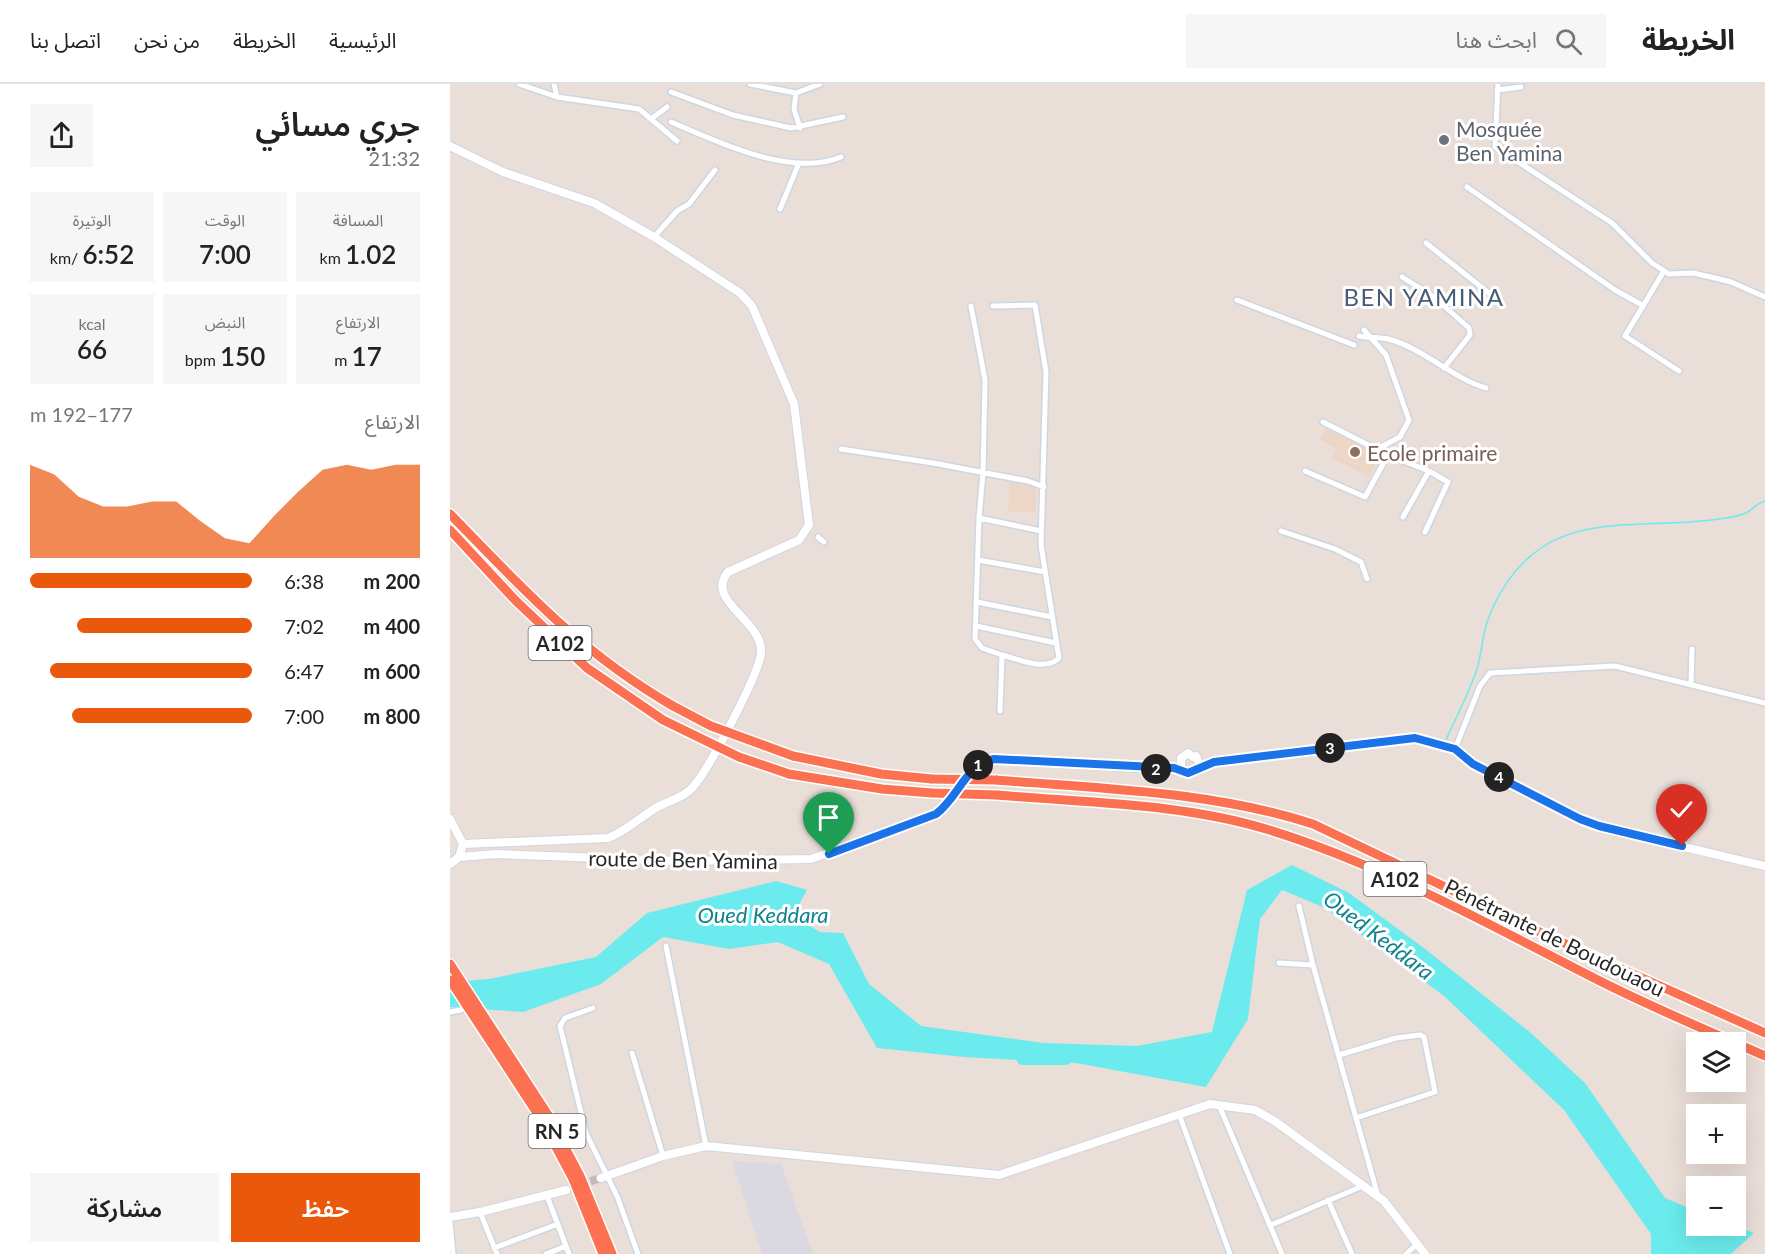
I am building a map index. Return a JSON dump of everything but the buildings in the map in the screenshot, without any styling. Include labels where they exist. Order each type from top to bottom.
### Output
[{"type":"highway","name":"Pénétrante de Boudouaou","points":[[450,514],[566,631],[630,681],[711,726],[793,756],[881,774],[932,779],[996,780],[1186,797],[1278,813],[1313,824],[1545,935],[1765,1033]]},
{"type":"highway","name":"Pénétrante de Boudouaou","points":[[450,530],[516,601],[587,668],[663,720],[739,757],[789,774],[882,789],[997,795],[1144,807],[1224,819],[1276,832],[1406,884],[1643,1001],[1765,1056]]},
{"type":"highway","name":"RN 5","points":[[450,964],[573,1179],[603,1254]]},
{"type":"highway","name":"RN 5","points":[[450,980],[481,1018],[548,1115],[570,1156],[612,1254]]},
{"type":"street","points":[[519,84],[557,97],[639,109],[677,141]]},
{"type":"street","points":[[554,84],[557,97]]},
{"type":"street","points":[[750,84],[796,93],[820,84]]},
{"type":"street","points":[[1521,87],[1498,87],[1495,147],[1612,222],[1652,263],[1669,274],[1693,273],[1731,282],[1765,297]]},
{"type":"street","points":[[671,92],[734,115],[800,128],[843,117]]},
{"type":"street","points":[[796,93],[794,109],[800,128]]},
{"type":"street","points":[[651,119],[668,107]]},
{"type":"street","points":[[671,122],[754,155],[799,163],[828,163],[841,158]]},
{"type":"street","points":[[450,146],[503,172],[594,203],[654,237],[740,293],[752,306],[794,404],[803,466],[808,529],[799,540],[728,572],[723,578],[722,586],[725,597],[758,635],[761,655],[756,675],[693,788],[651,811],[622,832],[608,838],[463,844]]},
{"type":"street","points":[[780,209],[799,163]]},
{"type":"street","points":[[654,237],[678,211],[688,204],[715,170]]},
{"type":"street","points":[[1467,187],[1615,291],[1642,305]]},
{"type":"street","points":[[1426,243],[1500,302]]},
{"type":"street","points":[[1664,271],[1625,336],[1678,371]]},
{"type":"street","points":[[1402,277],[1434,297],[1469,328],[1470,335],[1444,368]]},
{"type":"street","points":[[1237,300],[1354,345]]},
{"type":"street","points":[[971,306],[985,380],[975,639],[982,648],[993,654],[1046,665],[1053,664],[1059,658],[1041,531],[1047,372],[1035,305],[993,306]]},
{"type":"street","points":[[1364,330],[1386,355],[1408,420],[1400,437],[1377,449]]},
{"type":"street","points":[[1359,336],[1387,339],[1400,344],[1471,384],[1486,388]]},
{"type":"street","points":[[1323,422],[1388,455],[1429,471],[1449,482],[1425,532]]},
{"type":"street","points":[[841,449],[1028,481],[1044,487]]},
{"type":"street","points":[[1305,471],[1365,497],[1388,455]]},
{"type":"street","points":[[1403,517],[1429,471]]},
{"type":"street","points":[[979,518],[1041,531]]},
{"type":"street","points":[[1281,531],[1335,549],[1361,562],[1367,579]]},
{"type":"street","points":[[818,537],[824,542]]},
{"type":"street","points":[[978,560],[1045,572]]},
{"type":"street","points":[[977,602],[1052,618]]},
{"type":"street","points":[[976,626],[1056,643]]},
{"type":"street","points":[[1691,685],[1692,649]]},
{"type":"street","points":[[1000,711],[1002,655]]},
{"type":"street","points":[[1455,749],[1480,686],[1490,673],[1615,666],[1765,703]]},
{"type":"street","points":[[1180,760],[1183,771],[1191,773],[1214,762],[1415,738],[1455,749],[1473,764],[1599,826],[1765,866]]},
{"type":"street","points":[[1163,770],[1188,753],[1214,762]]},
{"type":"street","points":[[1197,758],[1198,768]]},
{"type":"street","name":"route de Ben Yamina","points":[[459,857],[496,854],[679,861],[811,859],[936,814],[972,769],[994,759],[1183,771]]},
{"type":"street","points":[[450,819],[463,844],[459,857],[450,864]]},
{"type":"street","points":[[1299,906],[1313,965],[1379,1197]]},
{"type":"street","points":[[666,946],[706,1146]]},
{"type":"street","points":[[1279,963],[1313,965]]},
{"type":"street","points":[[593,1008],[564,1018],[560,1026],[586,1133],[638,1254]]},
{"type":"street","points":[[450,1012],[461,1010]]},
{"type":"street","points":[[1339,1055],[1396,1038],[1420,1035],[1424,1037],[1435,1092],[1356,1118]]},
{"type":"street","points":[[632,1053],[663,1156]]},
{"type":"street","points":[[604,1176],[663,1156],[706,1146],[999,1175],[1179,1114],[1210,1104],[1219,1104],[1255,1110],[1276,1122],[1365,1185],[1379,1197],[1425,1254]]},
{"type":"street","points":[[1219,1104],[1282,1254]]},
{"type":"street","points":[[1179,1114],[1230,1254]]},
{"type":"street","points":[[1271,1225],[1365,1185]]},
{"type":"street","points":[[450,1217],[480,1212],[566,1190]]},
{"type":"street","points":[[547,1196],[569,1254]]},
{"type":"street","points":[[1328,1200],[1352,1254]]},
{"type":"street","points":[[480,1212],[496,1251],[558,1224]]},
{"type":"street","points":[[450,1222],[453,1254]]},
{"type":"street","points":[[1406,1254],[1416,1245]]},
{"type":"street","points":[[546,1254],[566,1246]]},
{"type":"shaded area","name":"Ecole primaire","points":[[1327,425],[1381,455],[1369,477],[1332,458],[1336,448],[1320,440]]},
{"type":"shaded area","points":[[1010,479],[1037,480],[1035,513],[1008,511]]},
{"type":"shaded area","points":[[732,1161],[781,1164],[813,1254],[762,1254]]},
{"type":"water","name":"Oued Keddara","points":[[1292,865],[1349,893],[1424,948],[1531,1033],[1585,1083],[1665,1198],[1686,1207],[1686,1236],[1746,1236],[1746,1230],[1754,1233],[1731,1254],[1651,1254],[1651,1234],[1564,1110],[1444,996],[1325,908],[1282,890],[1260,919],[1248,1019],[1206,1087],[1076,1063],[964,1057],[877,1048],[829,964],[778,942],[729,949],[663,937],[601,984],[523,1012],[450,1007],[450,982],[489,979],[596,957],[647,913],[776,881],[807,890],[793,916],[820,932],[843,933],[869,984],[921,1026],[1043,1043],[1137,1046],[1212,1032],[1247,890]]},
{"type":"waterway","points":[[1446,740],[1477,669],[1489,615],[1513,574],[1536,551],[1562,537],[1590,529],[1726,518],[1746,513],[1765,501]]},
{"type":"waterway","name":"Oued Keddara","points":[[1022,1060],[1066,1060]]},
{"type":"tunnel","points":[[579,1185],[601,1178]]},
{"type":"place","name":"Mosquée Ben Yamina","points":[[1444,140]]},
{"type":"place","name":"Ecole primaire","points":[[1355,452]]},
{"type":"district","name":"BEN YAMINA","points":[[1424,296]]},
{"type":"route","points":[[829,854],[936,814],[942,810],[972,769],[978,764],[994,759],[1163,770],[1174,768],[1188,773],[1214,762],[1415,738],[1455,749],[1473,764],[1580,819],[1599,826],[1682,846]]}]
